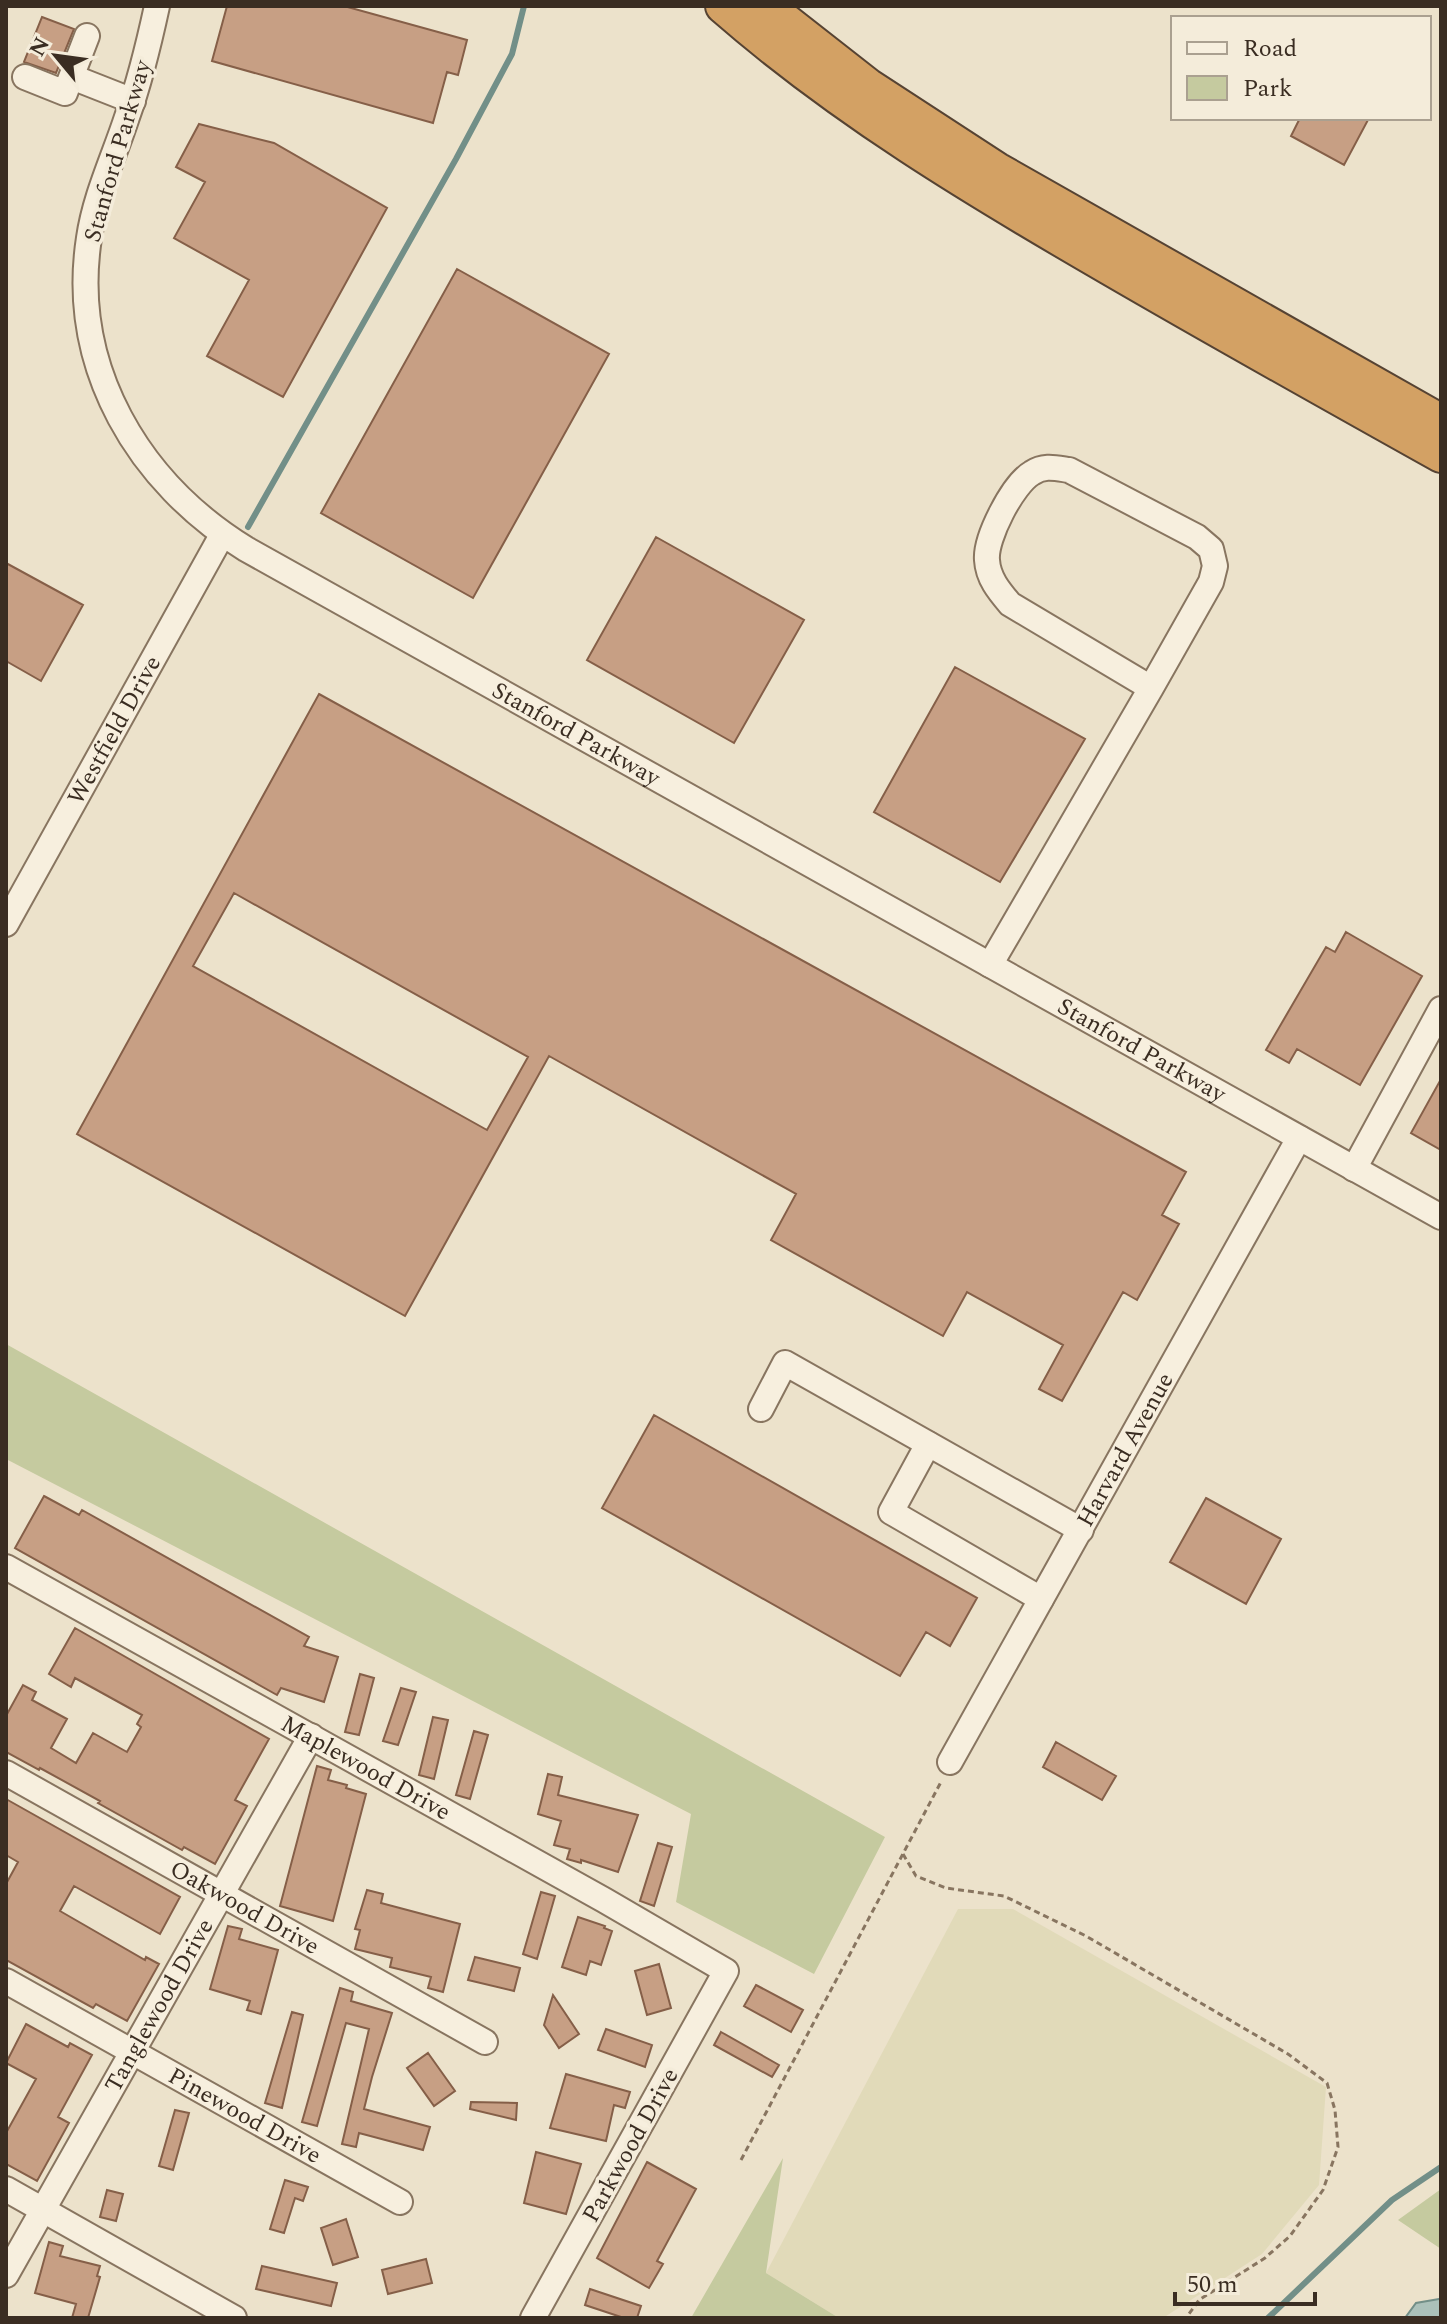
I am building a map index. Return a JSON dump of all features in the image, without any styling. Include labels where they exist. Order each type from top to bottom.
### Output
[{"type":"highway","points":[[723,6],[795,66],[851,107],[967,184],[1220,332],[1441,455]]},
{"type":"highway","points":[[766,6],[868,86],[997,170],[1441,422]]},
{"type":"street","name":"Stanford Parkway","points":[[157,6],[133,101],[98,198],[88,240],[86,296],[95,352],[114,406],[142,455],[178,498],[222,535],[1441,1217]]},
{"type":"street","points":[[25,77],[65,93],[87,36]]},
{"type":"street","points":[[72,77],[133,101]]},
{"type":"street","points":[[990,965],[1151,688],[1211,582],[1215,566],[1211,549],[1197,537],[1069,470],[1047,467],[1030,473],[1012,496],[990,537],[986,562],[995,587],[1010,604],[1151,688]]},
{"type":"street","name":"Westfield Drive","points":[[6,924],[222,535]]},
{"type":"street","points":[[1354,1169],[1441,1009]]},
{"type":"street","name":"Harvard Avenue","points":[[950,1762],[1299,1138]]},
{"type":"street","points":[[761,1409],[785,1363],[1081,1530]]},
{"type":"street","points":[[928,1444],[891,1512],[1041,1599]]},
{"type":"street","name":"Maplewood Drive","points":[[6,1567],[726,1971]]},
{"type":"street","name":"Tanglewood Drive","points":[[6,2275],[311,1736]]},
{"type":"street","name":"Oakwood Drive","points":[[6,1773],[485,2042]]},
{"type":"street","name":"Parkwood Drive","points":[[533,2318],[726,1971]]},
{"type":"street","name":"Pinewood Drive","points":[[6,1981],[400,2202]]},
{"type":"street","points":[[6,2189],[234,2318]]},
{"type":"path","points":[[741,2160],[950,1762]]},
{"type":"path","points":[[903,1854],[916,1876],[946,1888],[1004,1896],[1086,1936],[1288,2054],[1327,2083],[1335,2110],[1338,2147],[1323,2190],[1290,2236],[1265,2258],[1199,2300],[1186,2318]]},
{"type":"shaded area","points":[[958,1909],[1013,1909],[1326,2087],[1319,2185],[1262,2254],[1163,2318],[839,2318],[766,2273]]},
{"type":"green space","points":[[6,1344],[885,1837],[814,1974],[676,1902],[691,1814],[6,1459]]},
{"type":"green space","points":[[783,2158],[766,2273],[839,2318],[691,2318]]},
{"type":"green space","points":[[1441,2189],[1441,2249],[1398,2220]]},
{"type":"water","points":[[1441,2299],[1441,2318],[1405,2318],[1416,2303]]},
{"type":"building","points":[[227,6],[344,6],[467,40],[458,75],[447,72],[433,123],[212,61]]},
{"type":"building","points":[[42,17],[74,29],[56,73],[24,62]]},
{"type":"building","points":[[1299,120],[1368,120],[1344,165],[1291,136]]},
{"type":"building","points":[[199,124],[274,143],[387,208],[283,397],[207,356],[249,280],[174,238],[205,182],[176,167]]},
{"type":"building","points":[[457,269],[609,354],[473,598],[321,513]]},
{"type":"building","points":[[656,537],[804,620],[734,743],[587,660]]},
{"type":"building","points":[[6,563],[83,605],[41,681],[6,661]]},
{"type":"building","points":[[955,667],[1085,739],[1000,882],[874,812]]},
{"type":"building","points":[[319,694],[1186,1172],[1162,1215],[1179,1224],[1137,1300],[1123,1292],[1062,1401],[1039,1389],[1063,1345],[967,1292],[943,1336],[771,1240],[796,1194],[549,1056],[405,1316],[77,1134]],"holes":[[[234,893],[528,1057],[487,1130],[193,966]]]},
{"type":"building","points":[[1346,932],[1422,976],[1360,1085],[1297,1049],[1289,1063],[1266,1050],[1326,947],[1335,952]]},
{"type":"building","points":[[1441,1079],[1441,1150],[1411,1133]]},
{"type":"building","points":[[654,1415],[977,1598],[950,1646],[926,1632],[900,1676],[602,1508]]},
{"type":"building","points":[[44,1496],[79,1515],[82,1510],[309,1637],[304,1646],[338,1657],[324,1702],[281,1688],[277,1695],[15,1548]]},
{"type":"building","points":[[1206,1498],[1281,1539],[1246,1604],[1170,1562]]},
{"type":"building","points":[[75,1628],[269,1739],[235,1800],[247,1806],[215,1864],[184,1847],[182,1850],[98,1803],[100,1801],[6,1752],[6,1716],[23,1685],[36,1692],[32,1700],[67,1719],[51,1748],[76,1763],[93,1733],[127,1752],[141,1727],[137,1724],[142,1715],[75,1678],[71,1687],[49,1674]]},
{"type":"building","points":[[360,1674],[374,1678],[359,1735],[345,1732]]},
{"type":"building","points":[[401,1688],[416,1692],[398,1745],[383,1741]]},
{"type":"building","points":[[433,1717],[448,1720],[434,1779],[419,1775]]},
{"type":"building","points":[[474,1731],[488,1735],[470,1799],[456,1795]]},
{"type":"building","points":[[1056,1742],[1116,1776],[1102,1800],[1043,1767]]},
{"type":"building","points":[[317,1766],[331,1770],[328,1780],[366,1794],[333,1921],[280,1906]]},
{"type":"building","points":[[548,1774],[562,1777],[558,1795],[638,1815],[618,1872],[581,1860],[581,1863],[567,1859],[570,1849],[554,1845],[561,1821],[538,1814]]},
{"type":"building","points":[[6,1799],[180,1897],[160,1934],[74,1886],[60,1911],[145,1960],[146,1957],[159,1964],[127,2021],[96,2004],[93,2008],[6,1960],[6,1884],[18,1862],[6,1855]]},
{"type":"building","points":[[658,1843],[672,1847],[654,1906],[640,1901]]},
{"type":"building","points":[[367,1890],[383,1894],[381,1903],[460,1924],[443,1992],[428,1988],[431,1977],[390,1967],[392,1958],[355,1949],[360,1930],[355,1929]]},
{"type":"building","points":[[541,1892],[555,1896],[537,1959],[523,1954]]},
{"type":"building","points":[[578,1917],[612,1931],[601,1965],[590,1961],[586,1975],[562,1967]]},
{"type":"building","points":[[228,1926],[242,1929],[239,1939],[278,1950],[261,2014],[247,2010],[250,2001],[210,1989]]},
{"type":"building","points":[[475,1957],[520,1968],[514,1991],[468,1980]]},
{"type":"building","points":[[659,1964],[671,2008],[647,2015],[635,1971]]},
{"type":"building","points":[[756,1985],[803,2010],[791,2032],[744,2006]]},
{"type":"building","points":[[340,1988],[353,1992],[351,2001],[392,2013],[364,2109],[430,2127],[423,2150],[359,2133],[356,2147],[342,2144],[369,2029],[346,2023],[317,2126],[302,2122]]},
{"type":"building","points":[[553,1995],[579,2034],[559,2048],[544,2025]]},
{"type":"building","points":[[292,2012],[303,2015],[282,2108],[265,2103]]},
{"type":"building","points":[[26,2024],[68,2047],[70,2043],[92,2055],[58,2117],[69,2123],[37,2181],[6,2164],[6,2133],[36,2079],[6,2063]]},
{"type":"building","points":[[606,2029],[652,2045],[645,2067],[598,2050]]},
{"type":"building","points":[[721,2032],[779,2065],[772,2077],[714,2045]]},
{"type":"building","points":[[428,2053],[455,2091],[434,2106],[407,2068]]},
{"type":"building","points":[[566,2074],[630,2092],[625,2108],[614,2105],[606,2141],[550,2128]]},
{"type":"building","points":[[471,2102],[517,2103],[516,2120],[470,2109]]},
{"type":"building","points":[[175,2110],[189,2113],[173,2170],[159,2166]]},
{"type":"building","points":[[536,2152],[581,2164],[566,2214],[524,2203]]},
{"type":"building","points":[[647,2162],[696,2189],[657,2261],[663,2264],[649,2288],[597,2258]]},
{"type":"building","points":[[285,2180],[308,2187],[303,2201],[295,2198],[284,2233],[270,2229]]},
{"type":"building","points":[[107,2190],[123,2194],[116,2221],[100,2217]]},
{"type":"building","points":[[346,2219],[358,2257],[333,2265],[321,2228]]},
{"type":"building","points":[[49,2242],[63,2246],[60,2256],[100,2266],[97,2276],[100,2277],[88,2318],[72,2318],[76,2304],[35,2293]]},
{"type":"building","points":[[426,2259],[432,2283],[388,2294],[382,2270]]},
{"type":"building","points":[[262,2266],[337,2283],[331,2306],[256,2289]]},
{"type":"building","points":[[590,2289],[641,2306],[637,2318],[624,2318],[585,2305]]},
{"type":"waterway","points":[[248,527],[512,54],[524,6]]},
{"type":"waterway","points":[[1268,2318],[1392,2200],[1441,2167]]}]
